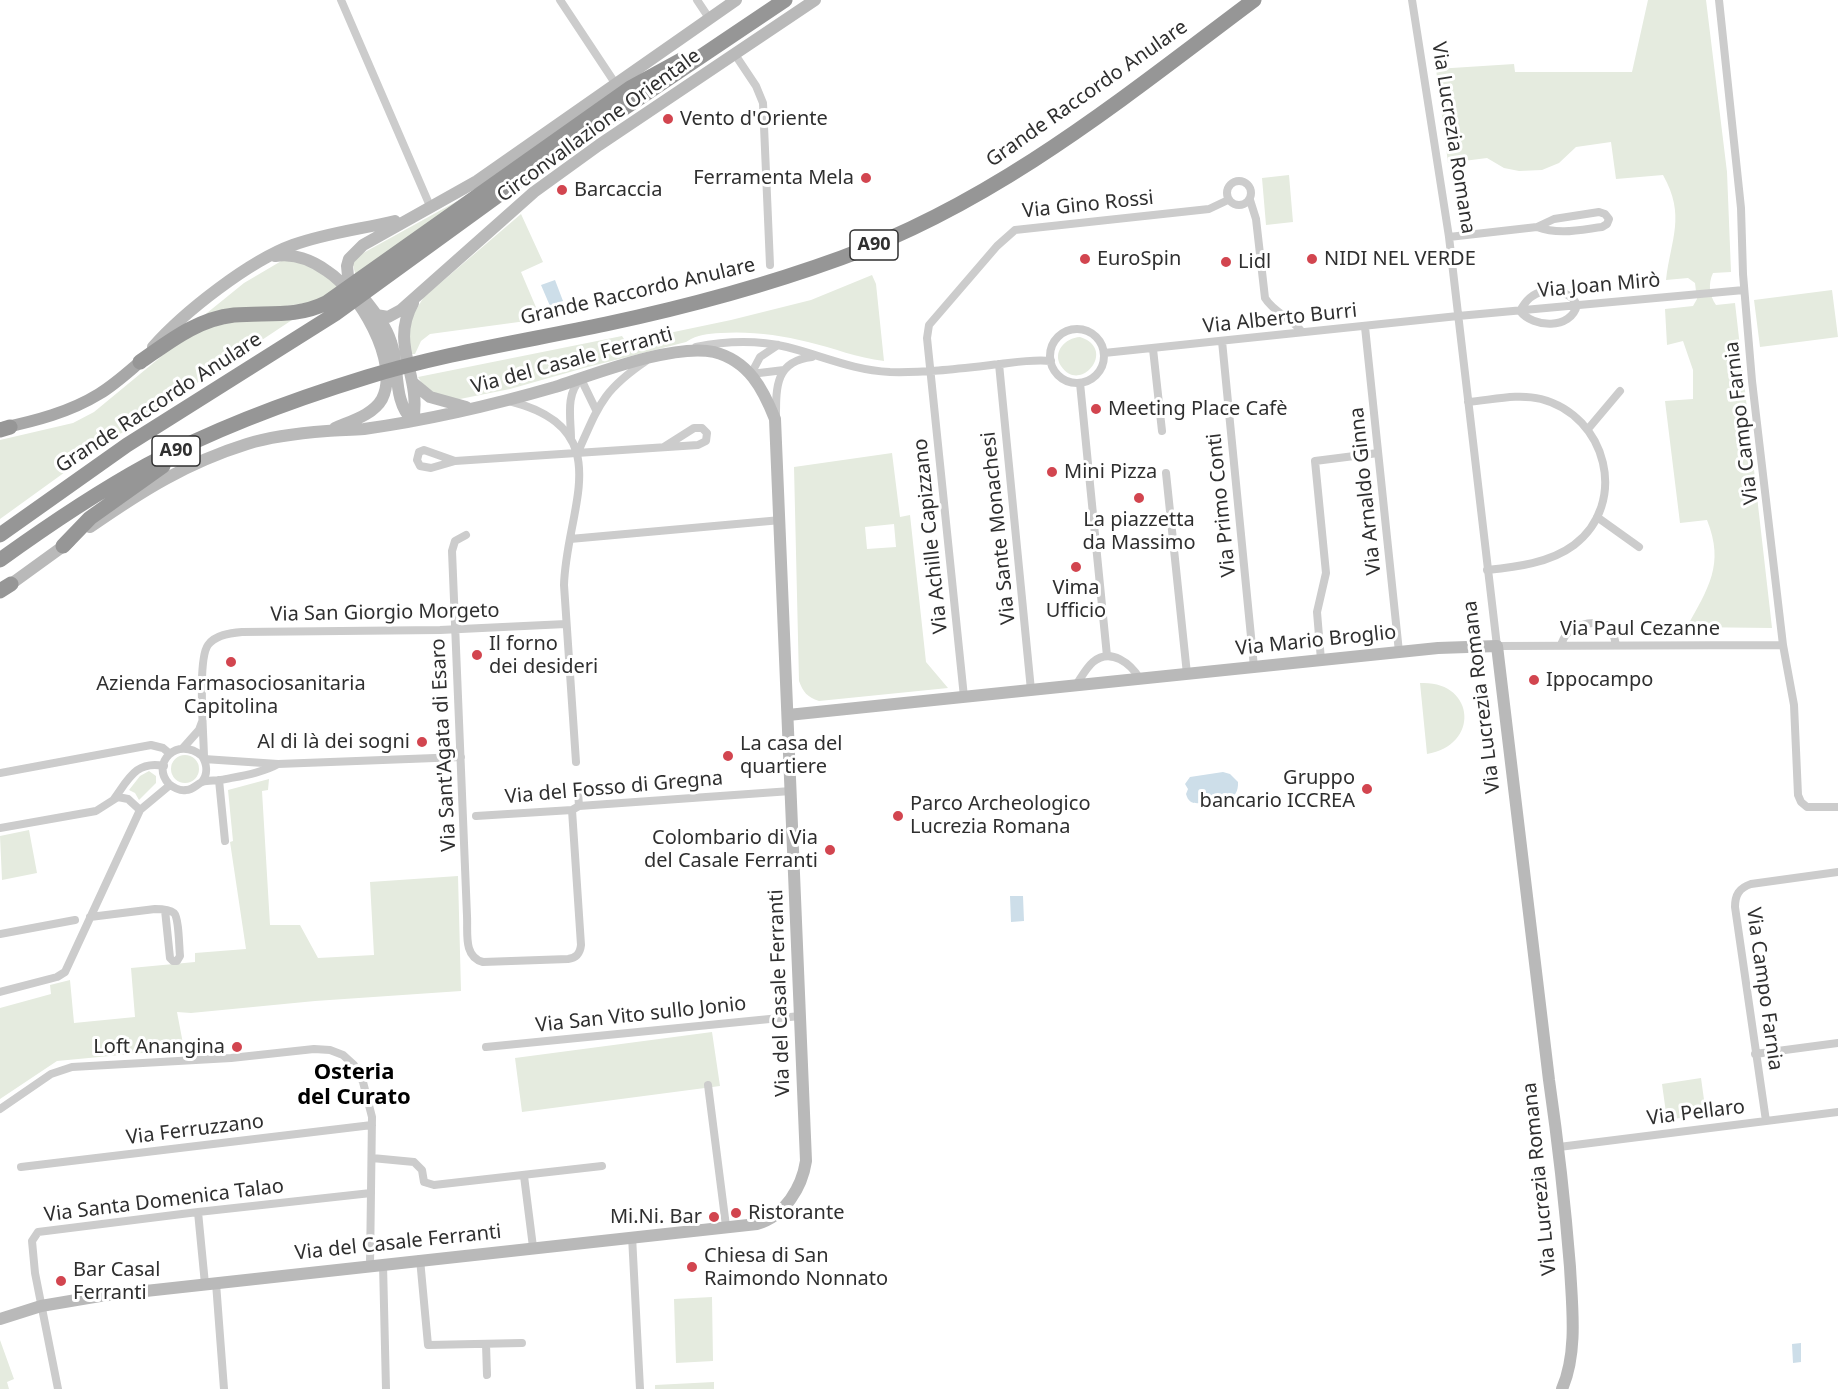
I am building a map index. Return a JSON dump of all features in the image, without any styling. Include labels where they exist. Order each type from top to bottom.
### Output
[{"type":"highway","name":"Grande Raccordo Anulare","points":[[0,535],[147,432],[228,383],[373,278],[507,174],[639,82],[671,64],[722,42],[785,0]]},
{"type":"highway","name":"Grande Raccordo Anulare","points":[[0,560],[126,477],[200,439],[272,409],[369,376],[435,358],[607,324],[721,296],[793,274],[892,237],[992,186],[1055,148],[1254,0]]},
{"type":"highway","points":[[140,362],[183,332],[205,322],[233,315],[330,309]]},
{"type":"highway","points":[[63,546],[90,518],[200,439]]},
{"type":"main road","points":[[3,428],[59,413],[88,400],[112,385],[140,362]]},
{"type":"street","points":[[341,0],[430,206]]},
{"type":"street","points":[[560,0],[615,83]]},
{"type":"street","points":[[696,0],[709,18]]},
{"type":"street","name":"Circonvallazione Orientale","points":[[736,0],[477,180],[369,240],[352,254],[347,261],[350,279],[376,315],[385,318],[391,316],[416,297],[534,192],[734,52],[815,0]]},
{"type":"street","name":"Via Lucrezia Romana","points":[[1412,0],[1449,237],[1547,1069],[1559,1147],[1572,1306],[1571,1347],[1564,1386]]},
{"type":"street","name":"Via Campo Farnia","points":[[1719,0],[1741,208],[1744,290],[1752,381],[1783,645],[1793,695],[1799,799],[1807,807],[1838,807]]},
{"type":"street","points":[[734,52],[756,86],[763,103],[770,265]]},
{"type":"street","points":[[1228,200],[1227,192],[1230,184],[1241,181],[1251,188],[1250,200],[1256,223],[1264,295],[1268,304],[1291,320],[1302,332]]},
{"type":"street","name":"Via Gino Rossi","points":[[931,371],[927,338],[929,325],[997,246],[1015,230],[1209,209],[1228,200],[1239,206],[1250,200]]},
{"type":"street","points":[[1449,237],[1537,227],[1557,218],[1599,212],[1605,214],[1609,219],[1602,227],[1565,232],[1537,227]]},
{"type":"street","points":[[140,362],[188,315],[268,257],[304,242],[411,217]]},
{"type":"street","points":[[4,589],[145,489],[185,467],[253,442],[329,430],[365,414],[381,399],[386,384],[386,369],[380,345],[366,316],[348,290],[328,271],[295,256],[268,257]]},
{"type":"street","name":"Via Joan Mirò","points":[[1458,316],[1744,290]]},
{"type":"street","points":[[1544,291],[1568,294],[1577,305],[1575,313],[1570,317],[1552,323],[1534,322],[1525,317],[1520,310],[1530,296],[1544,291]]},
{"type":"street","points":[[413,420],[416,405],[413,382],[404,350],[403,334],[405,319],[416,297]]},
{"type":"street","points":[[376,315],[392,344],[403,408],[413,420]]},
{"type":"street","name":"Via Alberto Burri","points":[[1104,354],[1458,316]]},
{"type":"street","name":"Via Arnaldo Ginna","points":[[1365,327],[1399,652]]},
{"type":"street","points":[[1080,329],[1093,334],[1100,341],[1104,354],[1104,362],[1098,374],[1080,383],[1071,383],[1059,376],[1051,361],[1050,352],[1059,336],[1071,330],[1080,329]]},
{"type":"street","name":"Via Primo Conti","points":[[1222,341],[1254,667]]},
{"type":"street","points":[[681,351],[719,343],[758,342],[778,345],[840,364],[893,372],[931,371],[1038,360],[1051,361]]},
{"type":"street","points":[[751,374],[762,355],[778,345]]},
{"type":"street","points":[[1153,348],[1162,431]]},
{"type":"street","name":"Via del Casale Ferranti","points":[[0,1319],[40,1306],[100,1296],[420,1259],[758,1224],[769,1219],[790,1200],[804,1173],[806,1146],[776,419],[762,389],[751,374],[735,362],[717,353],[681,351],[649,358],[506,400],[363,429],[329,430]]},
{"type":"street","points":[[751,374],[783,370],[800,359],[816,356]]},
{"type":"street","points":[[576,762],[564,578],[578,499],[578,452],[603,398],[614,385],[649,358]]},
{"type":"street","name":"Via Sante Monachesi","points":[[999,364],[1031,690]]},
{"type":"street","points":[[776,419],[777,384],[783,370]]},
{"type":"street","name":"Via Achille Capizzano","points":[[931,371],[964,697]]},
{"type":"street","points":[[571,439],[571,397],[573,387],[581,379],[596,410]]},
{"type":"street","points":[[413,382],[430,397],[470,408]]},
{"type":"street","points":[[1080,383],[1107,656]]},
{"type":"street","points":[[1588,429],[1620,391]]},
{"type":"street","points":[[1468,402],[1522,397],[1542,399],[1570,411],[1588,429],[1600,453],[1605,473],[1603,499],[1597,517],[1581,540],[1559,554],[1539,561],[1487,570]]},
{"type":"street","points":[[506,400],[533,407],[542,412],[571,439],[578,452]]},
{"type":"street","points":[[455,461],[578,452],[664,447],[701,444],[708,438],[707,433],[698,427],[664,447]]},
{"type":"street","points":[[1320,660],[1317,612],[1326,573],[1315,460],[1378,453]]},
{"type":"street","points":[[1166,473],[1187,674]]},
{"type":"street","points":[[1597,517],[1639,547]]},
{"type":"street","points":[[570,539],[781,520]]},
{"type":"street","name":"Via Sant'Agata di Esaro","points":[[466,535],[455,542],[452,548],[469,948],[474,959],[486,962],[570,959],[577,956],[581,945],[576,808]]},
{"type":"street","points":[[1561,645],[1562,638],[1568,632],[1582,625],[1596,623],[1612,628],[1616,645]]},
{"type":"street","name":"Via San Giorgio Morgeto","points":[[203,719],[202,661],[207,645],[221,636],[242,632],[455,629],[566,624]]},
{"type":"street","name":"Via Paul Cezanne","points":[[1497,646],[1783,645]]},
{"type":"street","name":"Via Mario Broglio","points":[[788,715],[1399,652],[1497,646]]},
{"type":"street","points":[[1076,685],[1092,663],[1107,656],[1127,663],[1140,679]]},
{"type":"street","points":[[788,689],[798,705],[809,713]]},
{"type":"street","points":[[183,748],[199,730],[203,719]]},
{"type":"street","points":[[202,782],[206,773],[203,719]]},
{"type":"street","points":[[0,773],[152,745],[170,753]]},
{"type":"street","points":[[278,764],[268,770],[202,782],[191,789],[174,787],[166,780],[164,766],[170,753],[183,748],[195,750],[204,759],[278,764],[461,757]]},
{"type":"street","points":[[0,828],[102,809],[141,766],[164,766]]},
{"type":"street","points":[[219,780],[225,841]]},
{"type":"street","points":[[0,992],[61,975],[77,947],[140,810],[174,787]]},
{"type":"street","name":"Via del Fosso di Gregna","points":[[476,816],[790,791]]},
{"type":"street","points":[[576,808],[578,792]]},
{"type":"street","points":[[113,799],[118,797],[128,799],[140,810]]},
{"type":"street","name":"Via Campo Farnia","points":[[1766,1121],[1735,907],[1738,892],[1750,884],[1838,872]]},
{"type":"street","points":[[90,917],[155,909],[165,910],[172,912],[177,917],[180,956],[175,961],[170,958],[165,910]]},
{"type":"street","points":[[0,934],[75,920]]},
{"type":"street","name":"Via San Vito sullo Jonio","points":[[486,1047],[800,1016]]},
{"type":"street","points":[[1755,1054],[1838,1043]]},
{"type":"street","points":[[0,1109],[51,1074],[72,1066],[231,1058],[321,1049],[343,1054],[354,1065],[367,1090],[372,1125],[370,1265]]},
{"type":"street","points":[[708,1085],[726,1226]]},
{"type":"street","name":"Via Pellaro","points":[[1559,1147],[1838,1112]]},
{"type":"street","name":"Via Ferruzzano","points":[[21,1167],[372,1125]]},
{"type":"street","points":[[372,1158],[414,1162],[421,1167],[423,1180],[430,1185],[602,1166]]},
{"type":"street","points":[[524,1176],[533,1247]]},
{"type":"street","name":"Via Santa Domenica Talao","points":[[40,1306],[32,1251],[33,1238],[38,1232],[371,1193]]},
{"type":"street","points":[[198,1212],[224,1389]]},
{"type":"street","points":[[632,1236],[640,1389]]},
{"type":"street","points":[[420,1259],[428,1345],[522,1343]]},
{"type":"street","points":[[383,1264],[386,1389]]},
{"type":"street","points":[[40,1306],[58,1389]]},
{"type":"street","points":[[486,1344],[487,1376]]},
{"type":"shaded area","points":[[1648,0],[1706,0],[1727,172],[1731,272],[1713,273],[1710,289],[1716,305],[1735,303],[1772,628],[1687,627],[1712,576],[1714,550],[1707,520],[1680,523],[1665,401],[1693,399],[1693,370],[1683,341],[1667,345],[1665,309],[1693,306],[1697,299],[1695,283],[1688,278],[1666,280],[1675,215],[1674,203],[1663,175],[1616,179],[1611,142],[1576,147],[1559,163],[1542,170],[1519,171],[1504,168],[1487,158],[1448,163],[1436,69],[1514,64],[1515,72],[1632,72]]},
{"type":"shaded area","points":[[1289,175],[1293,222],[1266,225],[1262,178]]},
{"type":"shaded area","points":[[461,199],[356,277],[353,265],[356,257]]},
{"type":"shaded area","points":[[521,214],[543,262],[521,272],[541,319],[430,334],[421,341],[415,354],[411,354],[410,324],[424,297]]},
{"type":"shaded area","points":[[283,260],[306,264],[341,286],[315,302],[202,317],[244,283]]},
{"type":"shaded area","points":[[872,275],[876,284],[884,361],[864,358],[787,337],[732,333],[703,335],[686,342],[510,389],[455,400],[426,390],[418,377],[622,336],[626,342],[731,320],[811,300]]},
{"type":"shaded area","points":[[1832,290],[1838,337],[1760,347],[1754,300]]},
{"type":"shaded area","points":[[292,320],[90,454],[0,519],[0,440],[73,423],[94,412],[180,341],[199,330],[238,321]]},
{"type":"shaded area","points":[[1080,337],[1091,343],[1096,351],[1096,359],[1085,373],[1069,374],[1061,366],[1059,351],[1069,340]]},
{"type":"shaded area","points":[[892,453],[900,517],[910,515],[926,662],[948,688],[819,701],[808,696],[804,691],[799,681],[794,467]],"holes":[[[894,524],[896,547],[867,549],[865,527]]]},
{"type":"shaded area","points":[[1420,683],[1438,685],[1452,692],[1461,702],[1464,714],[1463,727],[1456,739],[1444,748],[1427,754]]},
{"type":"shaded area","points":[[185,755],[195,759],[199,769],[195,779],[185,783],[175,779],[171,769],[175,759]]},
{"type":"shaded area","points":[[149,771],[156,776],[156,783],[139,800],[135,793],[129,790],[140,776]]},
{"type":"shaded area","points":[[269,779],[268,790],[262,791],[270,925],[300,925],[318,958],[374,955],[370,882],[458,876],[461,991],[315,1001],[191,1013],[177,1012],[184,1049],[57,1061],[0,1099],[0,1008],[51,994],[50,985],[70,980],[74,1023],[135,1017],[131,968],[195,962],[195,953],[246,949],[230,842],[233,841],[228,790]]},
{"type":"shaded area","points":[[29,830],[37,873],[2,880],[0,836]]},
{"type":"shaded area","points":[[712,1032],[720,1086],[522,1112],[515,1058]]},
{"type":"shaded area","points":[[1701,1078],[1706,1114],[1667,1120],[1662,1084]]},
{"type":"shaded area","points":[[712,1297],[713,1361],[676,1363],[674,1299]]},
{"type":"shaded area","points":[[0,1340],[14,1379],[7,1382],[9,1389],[0,1389]]},
{"type":"shaded area","points":[[714,1382],[714,1389],[655,1389],[655,1385]]},
{"type":"water","points":[[555,280],[563,301],[550,306],[541,285]]},
{"type":"water","points":[[1223,772],[1230,774],[1238,782],[1238,789],[1232,797],[1223,801],[1201,803],[1193,803],[1189,800],[1185,784],[1190,777]]},
{"type":"water","points":[[1010,896],[1023,896],[1024,921],[1011,922]]},
{"type":"water","points":[[1801,1343],[1801,1362],[1793,1363],[1792,1344]]},
{"type":"place","name":"Vento d'Oriente","points":[[668,119]]},
{"type":"place","name":"Ferramenta Mela","points":[[866,178]]},
{"type":"place","name":"Barcaccia","points":[[562,190]]},
{"type":"place","name":"EuroSpin","points":[[1085,259]]},
{"type":"place","name":"NIDI NEL VERDE","points":[[1312,259]]},
{"type":"place","name":"Lidl","points":[[1226,262]]},
{"type":"place","name":"Meeting Place Cafè","points":[[1096,409]]},
{"type":"place","name":"Mini Pizza","points":[[1052,472]]},
{"type":"place","name":"La piazzetta da Massimo","points":[[1139,498]]},
{"type":"place","name":"Vima Ufficio","points":[[1076,567]]},
{"type":"place","name":"Il forno dei desideri","points":[[477,655]]},
{"type":"place","name":"Azienda Farmasociosanitaria Capitolina","points":[[231,662]]},
{"type":"place","name":"Ippocampo","points":[[1534,680]]},
{"type":"place","name":"Al di là dei sogni","points":[[422,742]]},
{"type":"place","name":"La casa del quartiere","points":[[728,756]]},
{"type":"place","name":"Gruppo bancario ICCREA","points":[[1367,789]]},
{"type":"place","name":"Parco Archeologico Lucrezia Romana","points":[[898,816]]},
{"type":"place","name":"Colombario di Via del Casale Ferranti","points":[[830,850]]},
{"type":"place","name":"Loft Anangina","points":[[237,1047]]},
{"type":"place","name":"Ristorante","points":[[736,1213]]},
{"type":"place","name":"Mi.Ni. Bar","points":[[714,1217]]},
{"type":"place","name":"Chiesa di San Raimondo Nonnato","points":[[692,1267]]},
{"type":"place","name":"Bar Casal Ferranti","points":[[61,1281]]},
{"type":"district","name":"Osteria del Curato","points":[[354,1086]]}]
